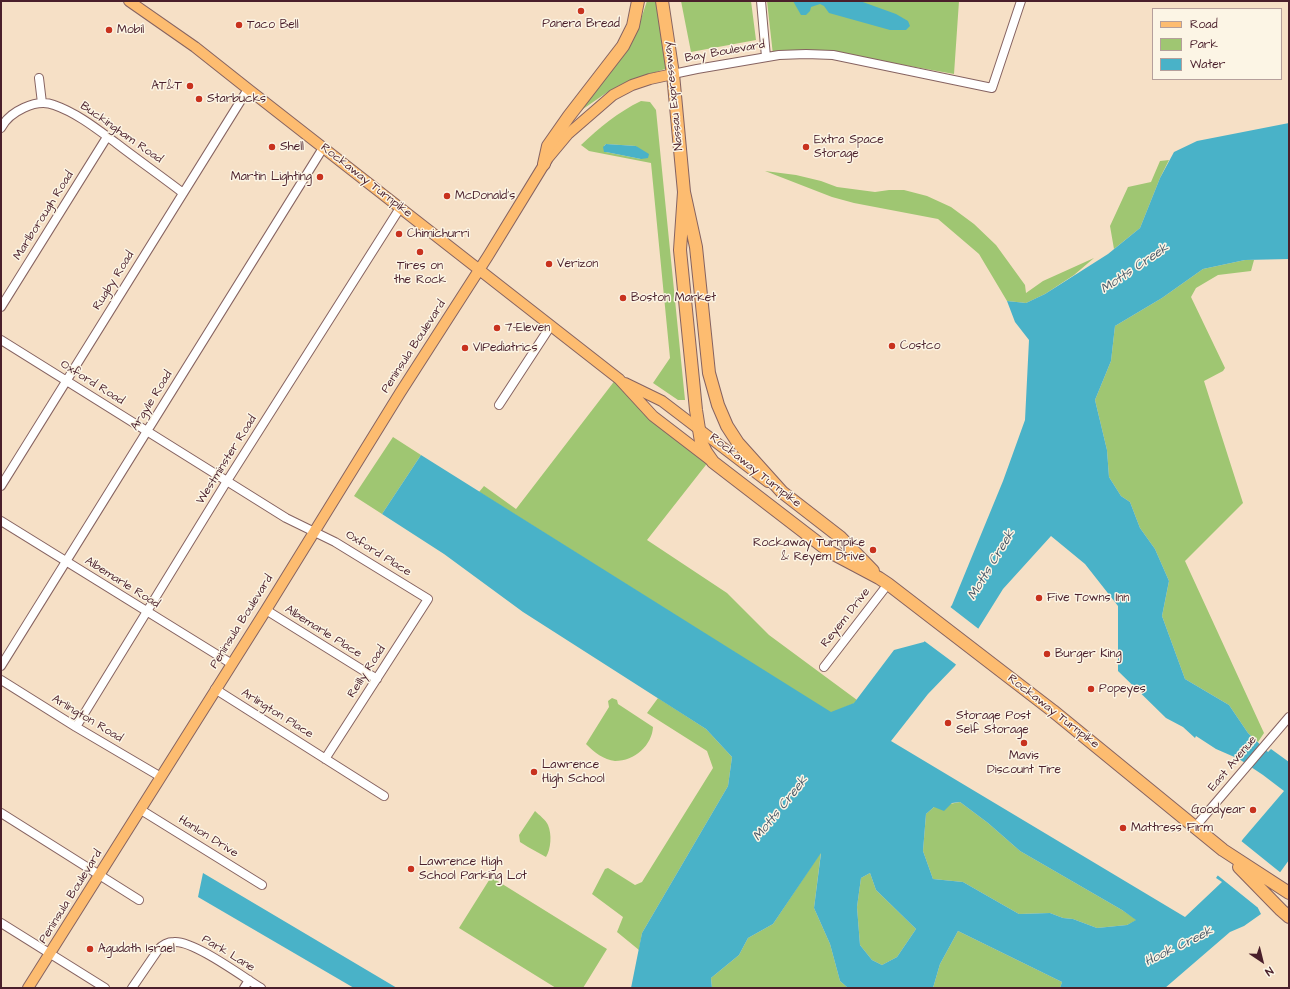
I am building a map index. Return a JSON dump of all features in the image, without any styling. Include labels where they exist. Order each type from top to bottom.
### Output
[{"type":"highway","points":[[544,164],[548,146],[623,46],[634,22],[638,1]]},
{"type":"highway","name":"Nassau Expressway","points":[[662,1],[673,74],[684,192],[696,247],[708,361],[714,396],[722,415],[736,439],[782,492]]},
{"type":"highway","name":"Nassau Expressway","points":[[684,192],[680,250],[698,428],[703,447],[712,462]]},
{"type":"highway","name":"Rockaway Turnpike","points":[[712,462],[830,552],[883,581],[931,617],[1105,753],[1248,871]]},
{"type":"highway","name":"Rockaway Turnpike","points":[[782,492],[840,537],[883,581]]},
{"type":"highway","points":[[1248,871],[1289,894]]},
{"type":"highway","points":[[1248,871],[1285,913]]},
{"type":"main road","name":"Rockaway Turnpike","points":[[129,1],[195,47],[550,327],[619,379],[662,401],[782,492]]},
{"type":"main road","name":"Bay Boulevard","points":[[479,270],[544,164],[568,134],[613,95],[632,85],[673,74]]},
{"type":"main road","name":"Peninsula Boulevard","points":[[28,988],[141,810],[400,393],[479,270]]},
{"type":"main road","name":"Rockaway Turnpike","points":[[619,379],[652,416],[712,462]]},
{"type":"street","points":[[761,1],[766,58]]},
{"type":"street","name":"Bay Boulevard","points":[[673,74],[779,55],[833,55],[992,88],[1021,1]]},
{"type":"street","points":[[1,128],[4,122],[16,113],[29,106],[42,103],[39,78]]},
{"type":"street","name":"Rugby Road","points":[[1,486],[248,89]]},
{"type":"street","name":"Buckingham Road","points":[[42,103],[53,104],[80,118],[183,192]]},
{"type":"street","name":"Marlborough Road","points":[[1,307],[107,137]]},
{"type":"street","name":"Argyle Road","points":[[1,666],[323,148]]},
{"type":"street","name":"Westminster Road","points":[[76,727],[146,612],[400,208]]},
{"type":"street","points":[[499,405],[550,327]]},
{"type":"street","name":"Oxford Road","points":[[1,340],[286,518],[314,532]]},
{"type":"street","name":"Albemarle Road","points":[[1,521],[232,664]]},
{"type":"street","name":"Oxford Place","points":[[314,532],[335,542],[428,599]]},
{"type":"street","name":"Reyem Drive","points":[[824,667],[883,581]]},
{"type":"street","name":"Reilly Road","points":[[325,759],[428,599]]},
{"type":"street","name":"Albemarle Place","points":[[266,610],[377,679]]},
{"type":"street","name":"Arlington Road","points":[[1,680],[76,727],[161,777]]},
{"type":"street","name":"Arlington Place","points":[[215,690],[384,796]]},
{"type":"street","name":"East Avenue","points":[[1195,827],[1246,766],[1289,718]]},
{"type":"street","name":"Hanlon Drive","points":[[141,810],[262,885]]},
{"type":"street","points":[[1,813],[139,900]]},
{"type":"street","points":[[1,923],[105,988]]},
{"type":"street","name":"Park Lane","points":[[132,988],[158,950],[164,945],[174,942],[195,947],[261,988]]},
{"type":"street","points":[[244,988],[249,980]]},
{"type":"green space","points":[[647,1],[659,1],[671,67],[626,82],[609,91],[570,118],[639,25]]},
{"type":"green space","points":[[681,1],[751,1],[756,40],[691,52]]},
{"type":"green space","points":[[767,1],[959,1],[954,74],[808,50],[773,55]]},
{"type":"green space","points":[[641,101],[650,102],[656,110],[685,400],[678,400],[653,383],[670,358],[651,163],[589,151],[581,145],[595,132],[624,110]],"holes":[[[606,144],[636,146],[641,159],[606,152],[604,146]]]},
{"type":"green space","points":[[1169,160],[1160,178],[1140,228],[1114,249],[1110,226],[1128,187],[1151,182],[1160,161]]},
{"type":"green space","points":[[765,171],[796,175],[821,181],[837,187],[875,192],[904,190],[927,196],[951,207],[974,224],[996,245],[1025,285],[1026,293],[1043,281],[1094,258],[1074,275],[1045,294],[1026,303],[1007,301],[979,254],[938,219],[854,203],[832,197]]},
{"type":"green space","points":[[1245,260],[1254,260],[1251,271],[1218,275],[1196,288],[1191,297],[1225,368],[1223,371],[1204,381],[1243,503],[1185,561],[1264,733],[1258,742],[1248,733],[1229,705],[1185,679],[1162,616],[1169,581],[1155,549],[1140,528],[1130,502],[1121,496],[1109,477],[1107,450],[1095,400],[1111,361],[1115,326],[1162,298],[1203,269]]},
{"type":"green space","points":[[616,379],[709,461],[647,540],[727,593],[769,635],[857,700],[855,703],[831,713],[479,492],[484,486],[516,509]]},
{"type":"green space","points":[[393,437],[421,455],[382,514],[354,496]]},
{"type":"green space","points":[[612,698],[617,700],[618,704],[653,727],[652,734],[646,746],[641,751],[629,758],[615,761],[607,759],[596,753],[586,744],[609,707],[608,701]]},
{"type":"green space","points":[[658,698],[706,729],[732,757],[728,786],[642,933],[639,950],[617,932],[623,917],[592,894],[605,869],[608,868],[635,885],[642,882],[713,768],[707,751],[647,713]]},
{"type":"green space","points":[[960,802],[988,823],[1020,851],[1137,920],[1127,925],[1097,928],[1073,919],[1063,918],[1050,913],[1019,914],[963,882],[933,879],[923,851],[926,814],[934,807]]},
{"type":"green space","points":[[535,811],[546,821],[549,829],[550,846],[546,857],[520,842],[519,835]]},
{"type":"green space","points":[[821,852],[814,908],[830,944],[840,981],[848,988],[712,988],[711,978],[739,955],[748,938],[773,924]]},
{"type":"green space","points":[[870,873],[876,890],[916,929],[897,957],[882,965],[872,960],[860,945],[857,907],[861,878]]},
{"type":"green space","points":[[491,877],[607,949],[583,988],[556,988],[459,928]]},
{"type":"green space","points":[[958,931],[1062,982],[1060,988],[933,988],[940,964]]},
{"type":"water","points":[[793,1],[860,1],[896,14],[908,21],[910,26],[906,30],[890,30],[829,13],[824,6],[820,4],[811,7],[810,11],[806,15],[801,15]]},
{"type":"water","points":[[1289,123],[1289,259],[1245,260],[1203,269],[1162,298],[1115,326],[1111,361],[1095,400],[1107,450],[1109,477],[1121,496],[1130,502],[1140,528],[1155,549],[1169,581],[1162,616],[1185,679],[1229,705],[1248,733],[1268,752],[1271,749],[1289,762],[1289,860],[1260,900],[1258,908],[1261,914],[1244,926],[1230,932],[1165,988],[1060,988],[1062,982],[958,931],[940,964],[933,988],[848,988],[840,981],[830,944],[814,908],[821,853],[773,924],[748,938],[739,955],[711,978],[712,988],[631,988],[642,933],[728,786],[732,757],[706,729],[523,612],[444,554],[382,514],[421,455],[831,712],[854,703],[894,650],[924,642],[952,605],[1003,481],[1025,420],[1029,340],[1015,322],[1007,301],[1026,303],[1045,294],[1108,254],[1140,228],[1160,178],[1174,152],[1197,141]],"holes":[[[1051,536],[1085,564],[1118,606],[1118,671],[1166,718],[1183,727],[1195,738],[1196,736],[1216,749],[1239,759],[1284,791],[1243,839],[1216,878],[1222,882],[1185,917],[891,741],[928,694],[955,666],[1003,589]],[[960,802],[988,823],[1020,851],[1122,910],[1136,920],[1127,925],[1097,928],[1073,919],[1063,918],[1050,913],[1019,914],[963,882],[933,879],[923,851],[926,814],[934,807],[944,811],[952,803]],[[870,873],[876,890],[916,929],[897,957],[882,965],[872,960],[860,945],[857,907],[861,878]]]},
{"type":"water","points":[[606,144],[636,146],[649,154],[648,158],[641,159],[604,152],[603,147]]},
{"type":"water","points":[[203,873],[397,988],[354,988],[198,897]]},
{"type":"pier","points":[[949,606],[980,630],[958,666],[923,640]]},
{"type":"pier","points":[[1240,840],[1281,873],[1262,901],[1260,908],[1262,911],[1216,874]]},
{"type":"place","name":"Panera Bread","points":[[581,11]]},
{"type":"place","name":"Taco Bell","points":[[239,25]]},
{"type":"place","name":"Mobil","points":[[109,30]]},
{"type":"place","name":"AT&T","points":[[190,86]]},
{"type":"place","name":"Starbucks","points":[[199,99]]},
{"type":"place","name":"Shell","points":[[272,147]]},
{"type":"place","name":"Extra Space Storage","points":[[806,147]]},
{"type":"place","name":"Martin Lighting","points":[[320,177]]},
{"type":"place","name":"McDonald's","points":[[447,196]]},
{"type":"place","name":"Chimichurri","points":[[399,234]]},
{"type":"place","name":"Tires on the Rock","points":[[420,252]]},
{"type":"place","name":"Verizon","points":[[549,264]]},
{"type":"place","name":"Boston Market","points":[[623,298]]},
{"type":"place","name":"7-Eleven","points":[[497,328]]},
{"type":"place","name":"Costco","points":[[892,346]]},
{"type":"place","name":"VIPediatrics","points":[[465,348]]},
{"type":"place","name":"Rockaway Turnpike & Reyem Drive","points":[[873,550]]},
{"type":"place","name":"Five Towns Inn","points":[[1039,598]]},
{"type":"place","name":"Burger King","points":[[1047,654]]},
{"type":"place","name":"Popeyes","points":[[1091,689]]},
{"type":"place","name":"Storage Post Self Storage","points":[[948,723]]},
{"type":"place","name":"Mavis Discount Tire","points":[[1024,743]]},
{"type":"place","name":"Lawrence High School","points":[[534,772]]},
{"type":"place","name":"Goodyear","points":[[1253,810]]},
{"type":"place","name":"Mattress Firm","points":[[1123,828]]},
{"type":"place","name":"Lawrence High School Parking Lot","points":[[411,869]]},
{"type":"place","name":"Agudath Israel","points":[[90,949]]},
{"type":"water label","name":"Motts Creek","points":[[1135,269]]},
{"type":"water label","name":"Motts Creek","points":[[992,565]]},
{"type":"water label","name":"Motts Creek","points":[[781,809]]},
{"type":"water label","name":"Hook Creek","points":[[1179,947]]}]
